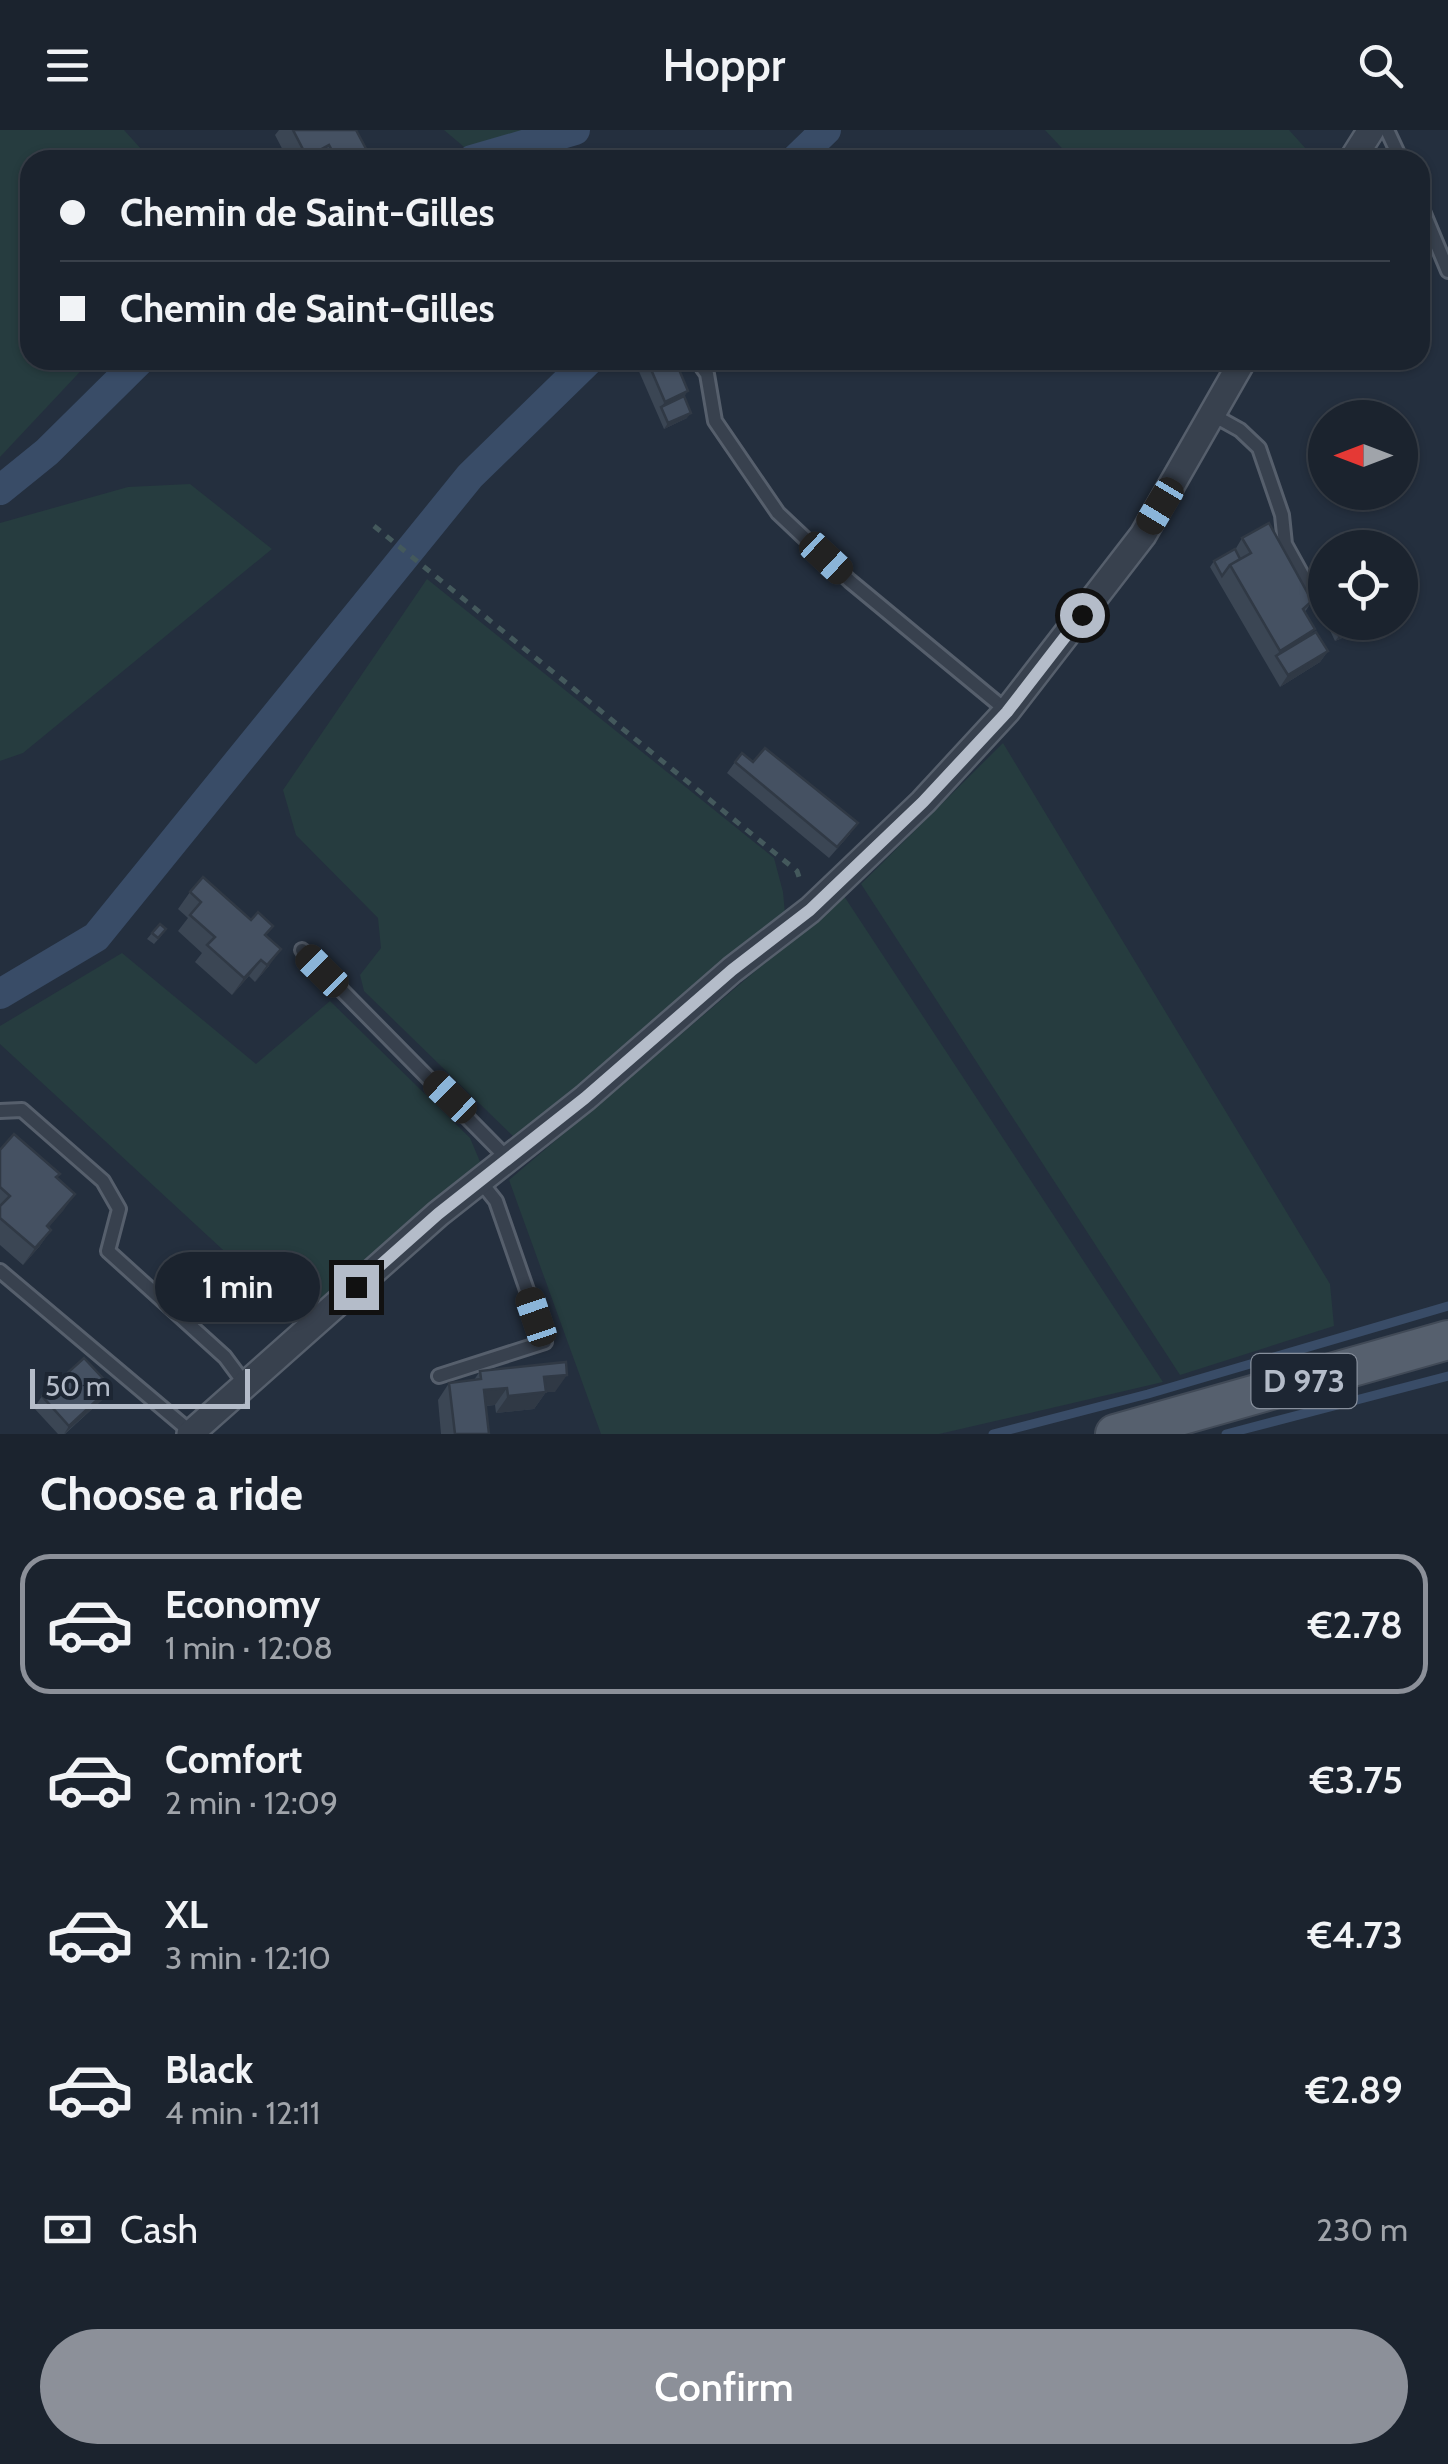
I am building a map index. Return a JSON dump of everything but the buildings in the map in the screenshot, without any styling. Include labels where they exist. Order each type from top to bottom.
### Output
[{"type":"main road","name":"D 973","points":[[1116,1434],[1448,1340]]},
{"type":"street","points":[[191,1433],[480,1181],[585,1098],[732,970],[810,910],[923,802],[1007,712],[1144,535],[1238,370]]},
{"type":"lane","points":[[1430,228],[1448,271]]},
{"type":"lane","points":[[704,370],[716,421],[778,513],[850,582],[1007,712]]},
{"type":"lane","points":[[1213,415],[1240,430],[1259,448],[1282,514],[1285,544],[1308,586]]},
{"type":"lane","points":[[302,950],[508,1158]]},
{"type":"lane","points":[[0,1111],[22,1110],[103,1181],[119,1209],[108,1251],[225,1357],[245,1384]]},
{"type":"lane","points":[[439,1376],[545,1342],[496,1201],[480,1181]]},
{"type":"lane","points":[[0,1270],[191,1433]]},
{"type":"path","points":[[374,526],[797,871],[810,910]]},
{"type":"green space","points":[[0,130],[124,130],[142,150],[20,150],[20,370],[82,370],[0,457]]},
{"type":"green space","points":[[444,130],[545,130],[477,150],[468,150]]},
{"type":"green space","points":[[1045,130],[1289,130],[1307,150],[1064,150]]},
{"type":"green space","points":[[190,484],[272,549],[23,753],[0,761],[0,523],[128,487]]},
{"type":"green space","points":[[427,579],[774,858],[783,892],[785,914],[515,1138],[364,991],[360,975],[381,948],[378,918],[296,835],[283,790]]},
{"type":"green space","points":[[1003,743],[1330,1284],[1334,1326],[1180,1375],[861,884]]},
{"type":"green space","points":[[844,896],[1163,1382],[939,1434],[601,1434],[509,1180]]},
{"type":"green space","points":[[122,953],[256,1064],[330,1001],[470,1138],[481,1164],[300,1321],[0,1044],[0,1026]]},
{"type":"waterway","points":[[506,150],[575,130]]},
{"type":"waterway","points":[[805,150],[826,130]]},
{"type":"waterway","points":[[0,490],[47,452],[130,370]]},
{"type":"waterway","points":[[0,994],[96,937],[470,476],[579,370]]},
{"type":"waterway","points":[[993,1434],[1148,1394],[1448,1306]]},
{"type":"waterway","points":[[1226,1434],[1448,1376]]},
{"type":"route","points":[[356,1287],[438,1214],[585,1098],[732,970],[810,910],[923,802],[1007,712],[1082,615]]}]
